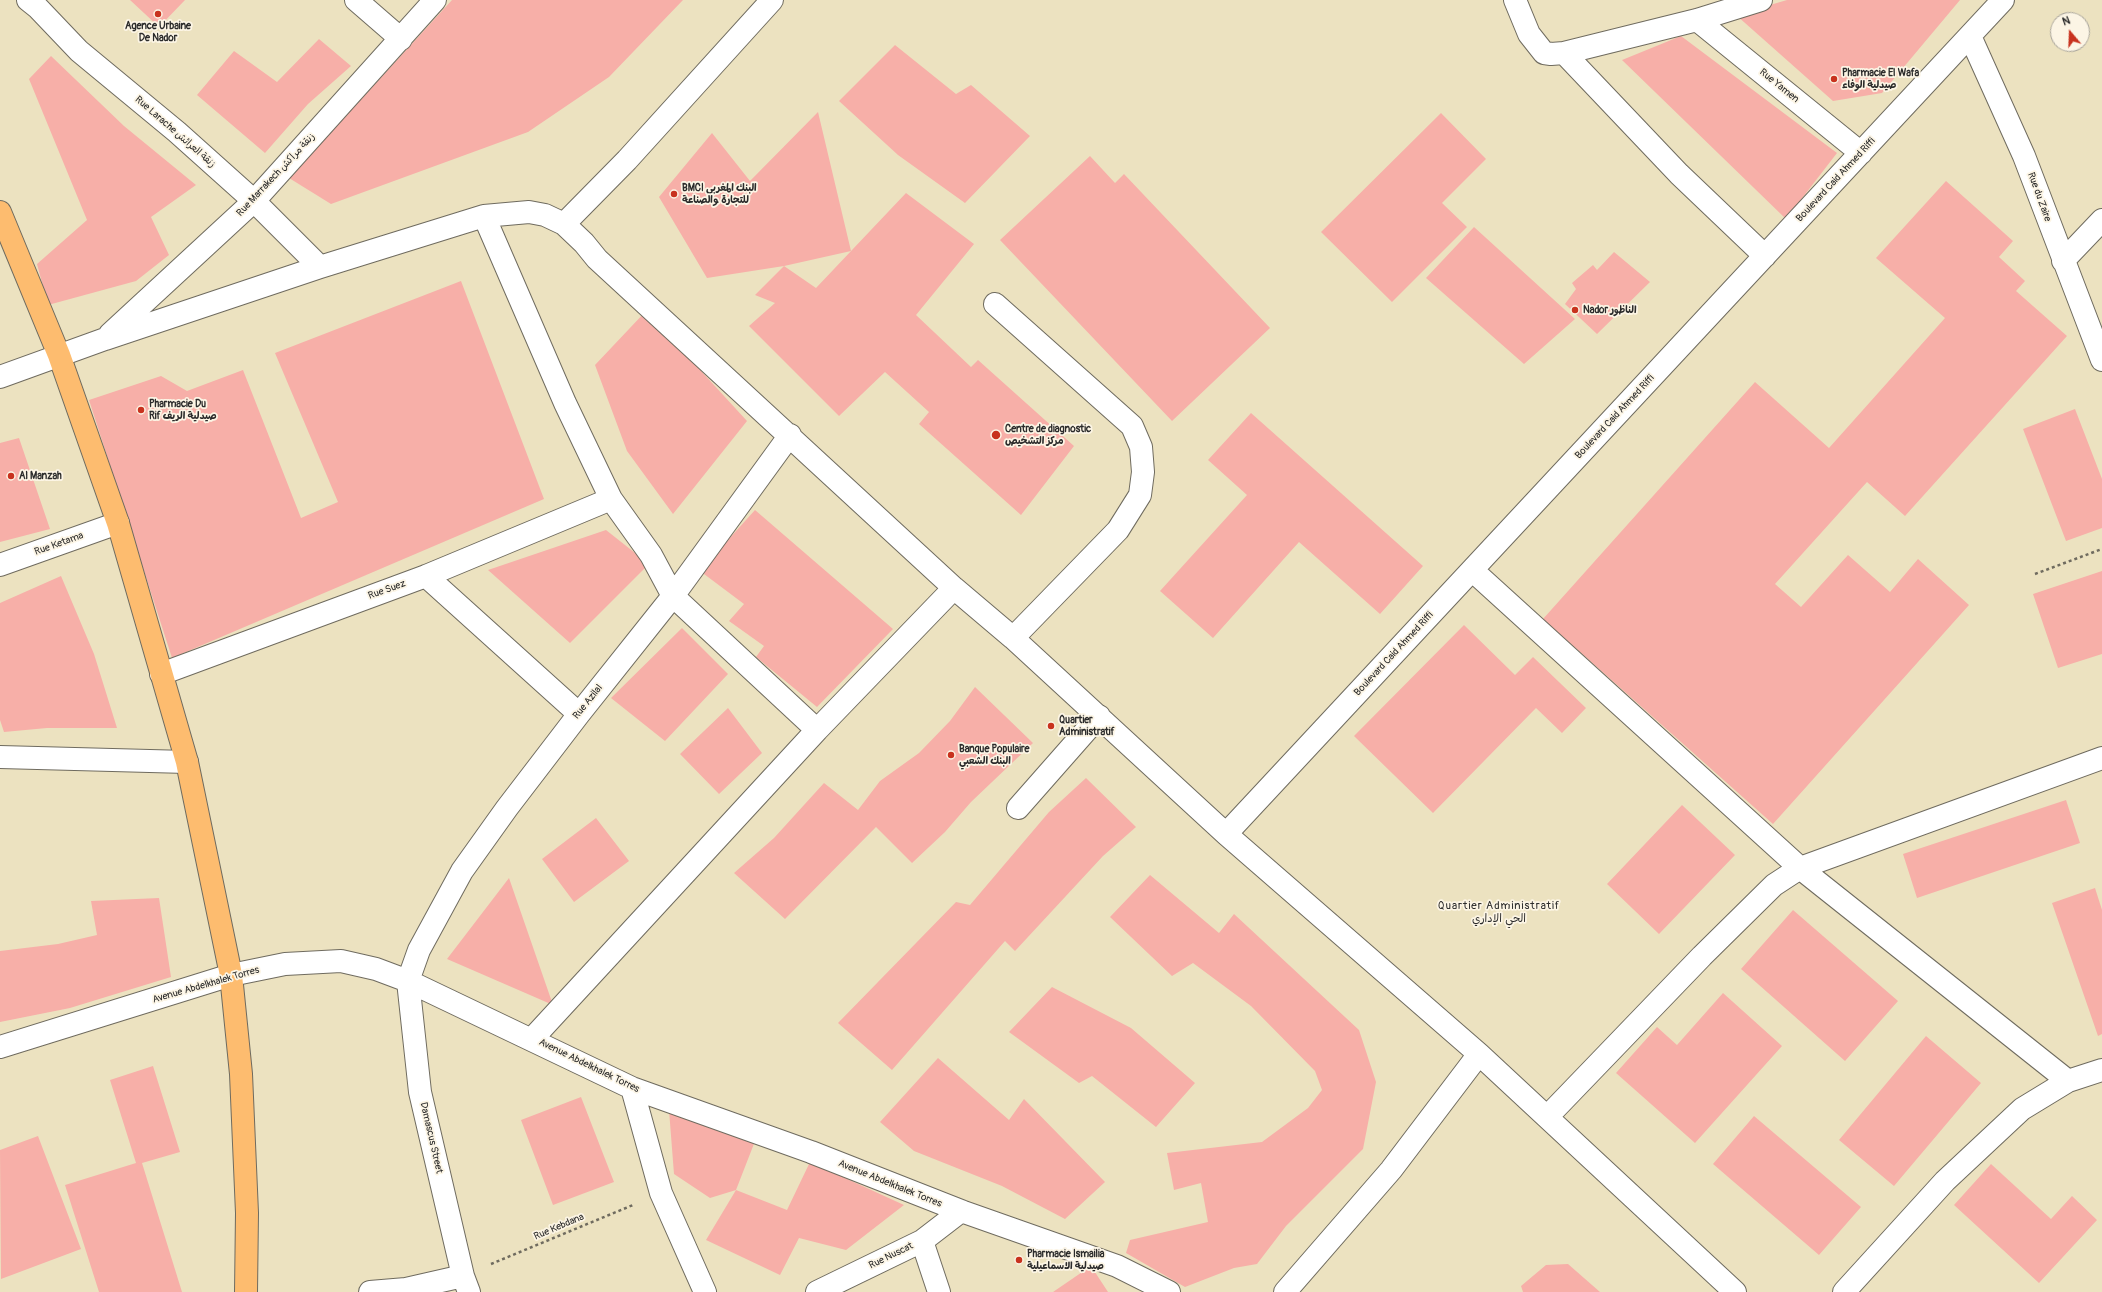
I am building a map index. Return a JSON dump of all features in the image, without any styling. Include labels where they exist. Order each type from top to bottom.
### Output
[{"type":"main road","points":[[0,212],[59,355],[118,523],[187,762],[231,975],[242,1082],[247,1213],[246,1292]]},
{"type":"street","name":"Rue Larache زنقة العرائش","points":[[28,0],[79,51],[177,132],[254,200],[320,267]]},
{"type":"street","points":[[356,0],[401,39]]},
{"type":"street","name":"Rue Marrakech زنقة مراكش","points":[[105,339],[254,200],[436,0]]},
{"type":"street","points":[[564,224],[627,160],[772,0]]},
{"type":"street","points":[[1514,0],[1529,34],[1544,53],[1564,53],[1697,20],[1761,0]]},
{"type":"street","name":"Boulevard Caid Ahmed Riffi","points":[[1226,834],[2003,0]]},
{"type":"street","name":"Rue Yamen","points":[[1697,20],[1861,153]]},
{"type":"street","name":"Rue du Zaire","points":[[1970,36],[2024,156],[2102,360]]},
{"type":"street","points":[[1564,53],[1679,174],[1765,256]]},
{"type":"street","points":[[0,377],[105,339],[320,267],[484,216],[529,212],[545,215],[564,224],[584,243],[597,259],[790,435],[954,588],[1013,638],[1226,834],[1479,1054],[1735,1292]]},
{"type":"street","points":[[484,216],[565,402],[611,499],[652,555],[673,596],[817,730]]},
{"type":"street","points":[[2063,261],[2102,220]]},
{"type":"street","points":[[995,304],[1132,426],[1141,447],[1143,472],[1140,495],[1118,530],[1013,638]]},
{"type":"street","name":"Rue Azilal","points":[[408,981],[420,950],[462,871],[578,714],[673,596],[790,435]]},
{"type":"street","name":"Rue Suez","points":[[161,674],[426,576],[611,499]]},
{"type":"street","name":"Rue Ketama","points":[[0,565],[118,523]]},
{"type":"street","points":[[1472,570],[1800,868],[2068,1080]]},
{"type":"street","points":[[426,576],[578,714]]},
{"type":"street","points":[[532,1039],[817,730],[954,588]]},
{"type":"street","points":[[1018,808],[1099,716]]},
{"type":"street","points":[[0,757],[187,762]]},
{"type":"street","points":[[1547,1117],[1681,978],[1774,885],[1800,868],[2102,758]]},
{"type":"street","name":"Avenue Abdelkhalek Torres","points":[[0,1047],[231,975],[285,964],[340,961],[376,969],[408,981],[632,1088],[811,1152],[961,1211],[1117,1266],[1169,1292]]},
{"type":"street","name":"Damascus Street","points":[[408,981],[420,1092],[466,1284]]},
{"type":"street","points":[[1285,1292],[1391,1170],[1479,1054]]},
{"type":"street","points":[[1844,1292],[1950,1176],[2022,1109],[2068,1080],[2102,1070]]},
{"type":"street","points":[[632,1088],[661,1193],[705,1292]]},
{"type":"street","name":"Rue Nuscat","points":[[817,1292],[922,1241],[961,1211]]},
{"type":"street","points":[[922,1241],[939,1292]]},
{"type":"street","points":[[370,1292],[466,1284]]},
{"type":"path","points":[[2035,574],[2102,549]]},
{"type":"path","name":"Rue Kebdana","points":[[466,1284],[661,1193]]},
{"type":"building","name":"Agence Urbaine De Nador","points":[[130,0],[185,0],[159,27]]},
{"type":"building","points":[[452,0],[683,0],[609,77],[528,132],[331,204],[289,178]]},
{"type":"building","points":[[1787,0],[1960,0],[1882,93],[1833,101],[1736,15]]},
{"type":"building","points":[[1681,36],[1837,153],[1786,219],[1622,60]]},
{"type":"building","points":[[319,39],[351,66],[308,104],[265,153],[197,95],[234,51],[277,82]]},
{"type":"building","points":[[895,45],[956,94],[971,85],[1030,136],[965,203],[898,155],[839,101]]},
{"type":"building","points":[[51,56],[124,126],[196,185],[151,217],[169,255],[136,281],[48,305],[37,264],[87,220],[29,79]]},
{"type":"building","points":[[818,112],[851,251],[784,266],[707,278],[659,197],[712,133],[750,181]]},
{"type":"building","points":[[1441,113],[1486,159],[1442,203],[1467,227],[1392,302],[1321,232]]},
{"type":"building","points":[[1090,156],[1115,183],[1124,174],[1270,328],[1172,421],[1000,240]]},
{"type":"building","points":[[1946,181],[2013,241],[1999,257],[2025,281],[2016,291],[2067,336],[1905,516],[1867,482],[1775,584],[1801,607],[1848,555],[1890,592],[1918,559],[1969,605],[1773,824],[1543,619],[1755,382],[1829,448],[1945,318],[1876,258]]},
{"type":"building","points":[[906,193],[974,244],[916,315],[971,367],[978,360],[1074,446],[1021,515],[919,424],[929,412],[885,372],[839,416],[749,326],[775,303],[755,295],[784,266],[816,288]]},
{"type":"building","points":[[1474,227],[1575,319],[1524,364],[1426,278]]},
{"type":"building","points":[[1614,252],[1650,282],[1597,334],[1565,304],[1576,289],[1572,283],[1593,265],[1597,270]]},
{"type":"building","points":[[461,281],[544,499],[172,658],[89,400],[161,376],[187,391],[243,370],[301,518],[338,502],[275,353]]},
{"type":"building","points":[[646,311],[747,421],[673,514],[627,451],[595,365]]},
{"type":"building","points":[[2075,409],[2102,479],[2102,528],[2066,541],[2023,429]]},
{"type":"building","points":[[1251,413],[1423,566],[1380,614],[1299,542],[1213,638],[1160,591],[1247,495],[1208,460]]},
{"type":"building","points":[[19,438],[50,529],[0,542],[0,443]]},
{"type":"building","points":[[755,510],[893,629],[817,707],[756,657],[764,646],[729,621],[744,604],[700,571]]},
{"type":"building","points":[[606,530],[649,564],[570,643],[488,570]]},
{"type":"building","points":[[2102,571],[2102,654],[2058,668],[2033,594]]},
{"type":"building","points":[[61,576],[94,654],[117,728],[47,728],[4,732],[0,720],[0,603]]},
{"type":"building","points":[[1464,625],[1515,675],[1533,657],[1586,708],[1562,733],[1536,708],[1433,813],[1354,736]]},
{"type":"building","points":[[682,628],[728,674],[665,741],[611,698]]},
{"type":"building","points":[[975,687],[1033,743],[971,802],[945,832],[912,863],[876,827],[785,919],[734,873],[774,838],[824,783],[858,810],[880,781],[919,753],[950,721]]},
{"type":"building","points":[[728,708],[762,753],[719,794],[680,754]]},
{"type":"building","points":[[1086,778],[1136,827],[1103,856],[1015,951],[1005,941],[892,1070],[838,1023],[956,902],[970,905],[1049,812]]},
{"type":"building","points":[[2066,800],[2080,843],[1917,898],[1903,854]]},
{"type":"building","points":[[1682,805],[1735,855],[1659,934],[1607,884]]},
{"type":"building","points":[[596,818],[629,861],[574,902],[542,859]]},
{"type":"building","points":[[1150,875],[1219,933],[1234,914],[1359,1030],[1376,1082],[1363,1149],[1286,1226],[1257,1264],[1234,1268],[1185,1287],[1126,1253],[1130,1240],[1208,1222],[1201,1183],[1174,1190],[1167,1153],[1262,1142],[1308,1108],[1322,1090],[1315,1071],[1251,1006],[1193,963],[1172,976],[1110,917]]},
{"type":"building","points":[[509,878],[553,1005],[447,959]]},
{"type":"building","points":[[2095,888],[2102,910],[2102,1034],[2098,1036],[2052,903]]},
{"type":"building","points":[[159,898],[171,977],[70,1008],[0,1022],[0,951],[58,944],[97,935],[91,901]]},
{"type":"building","points":[[1793,910],[1898,1001],[1845,1061],[1741,969]]},
{"type":"building","points":[[1052,987],[1131,1028],[1195,1083],[1156,1127],[1092,1076],[1079,1083],[1009,1032]]},
{"type":"building","points":[[1723,993],[1782,1046],[1695,1143],[1616,1073],[1657,1027],[1677,1045]]},
{"type":"building","points":[[1926,1036],[1981,1083],[1894,1186],[1839,1140]]},
{"type":"building","points":[[938,1058],[1009,1120],[1024,1099],[1105,1182],[1065,1219],[1002,1186],[914,1151],[880,1122]]},
{"type":"building","points":[[153,1066],[180,1152],[142,1163],[182,1292],[99,1292],[65,1185],[136,1163],[110,1080]]},
{"type":"building","points":[[581,1097],[614,1182],[553,1205],[521,1120]]},
{"type":"building","points":[[669,1110],[757,1136],[736,1190],[710,1198],[674,1174]]},
{"type":"building","points":[[1754,1116],[1861,1207],[1819,1255],[1713,1164]]},
{"type":"building","points":[[38,1136],[81,1249],[1,1279],[0,1150]]},
{"type":"building","points":[[810,1162],[904,1205],[846,1250],[799,1238],[780,1275],[706,1240],[736,1190],[787,1210]]},
{"type":"building","points":[[1991,1164],[2051,1219],[2072,1196],[2097,1220],[2039,1283],[1954,1205]]},
{"type":"building","points":[[1568,1264],[1600,1292],[1523,1292],[1521,1286],[1546,1265]]},
{"type":"building","points":[[1091,1266],[1108,1292],[1053,1292]]},
{"type":"place","name":"Agence Urbaine De Nador","points":[[158,14]]},
{"type":"place","name":"Pharmacie El Wafa صيدلية الوفاء","points":[[1834,79]]},
{"type":"place","name":"BMCI البنك المغربي للتجارة والصناعة","points":[[674,194]]},
{"type":"place","name":"Nador الناظور","points":[[1575,310]]},
{"type":"place","name":"Pharmacie Du Rif صيدلية الريف","points":[[141,410]]},
{"type":"place","name":"Centre de diagnostic مركز التشخيص","points":[[996,435]]},
{"type":"place","name":"Al Manzah","points":[[11,476]]},
{"type":"place","name":"Quartier Administratif","points":[[1051,726]]},
{"type":"place","name":"Banque Populaire البنك الشعبي","points":[[951,755]]},
{"type":"place","name":"Pharmacie Ismailia صيدلية الاسماعيلية","points":[[1019,1260]]},
{"type":"district","name":"Quartier Administratif الحي الإداري","points":[[1499,912]]}]
